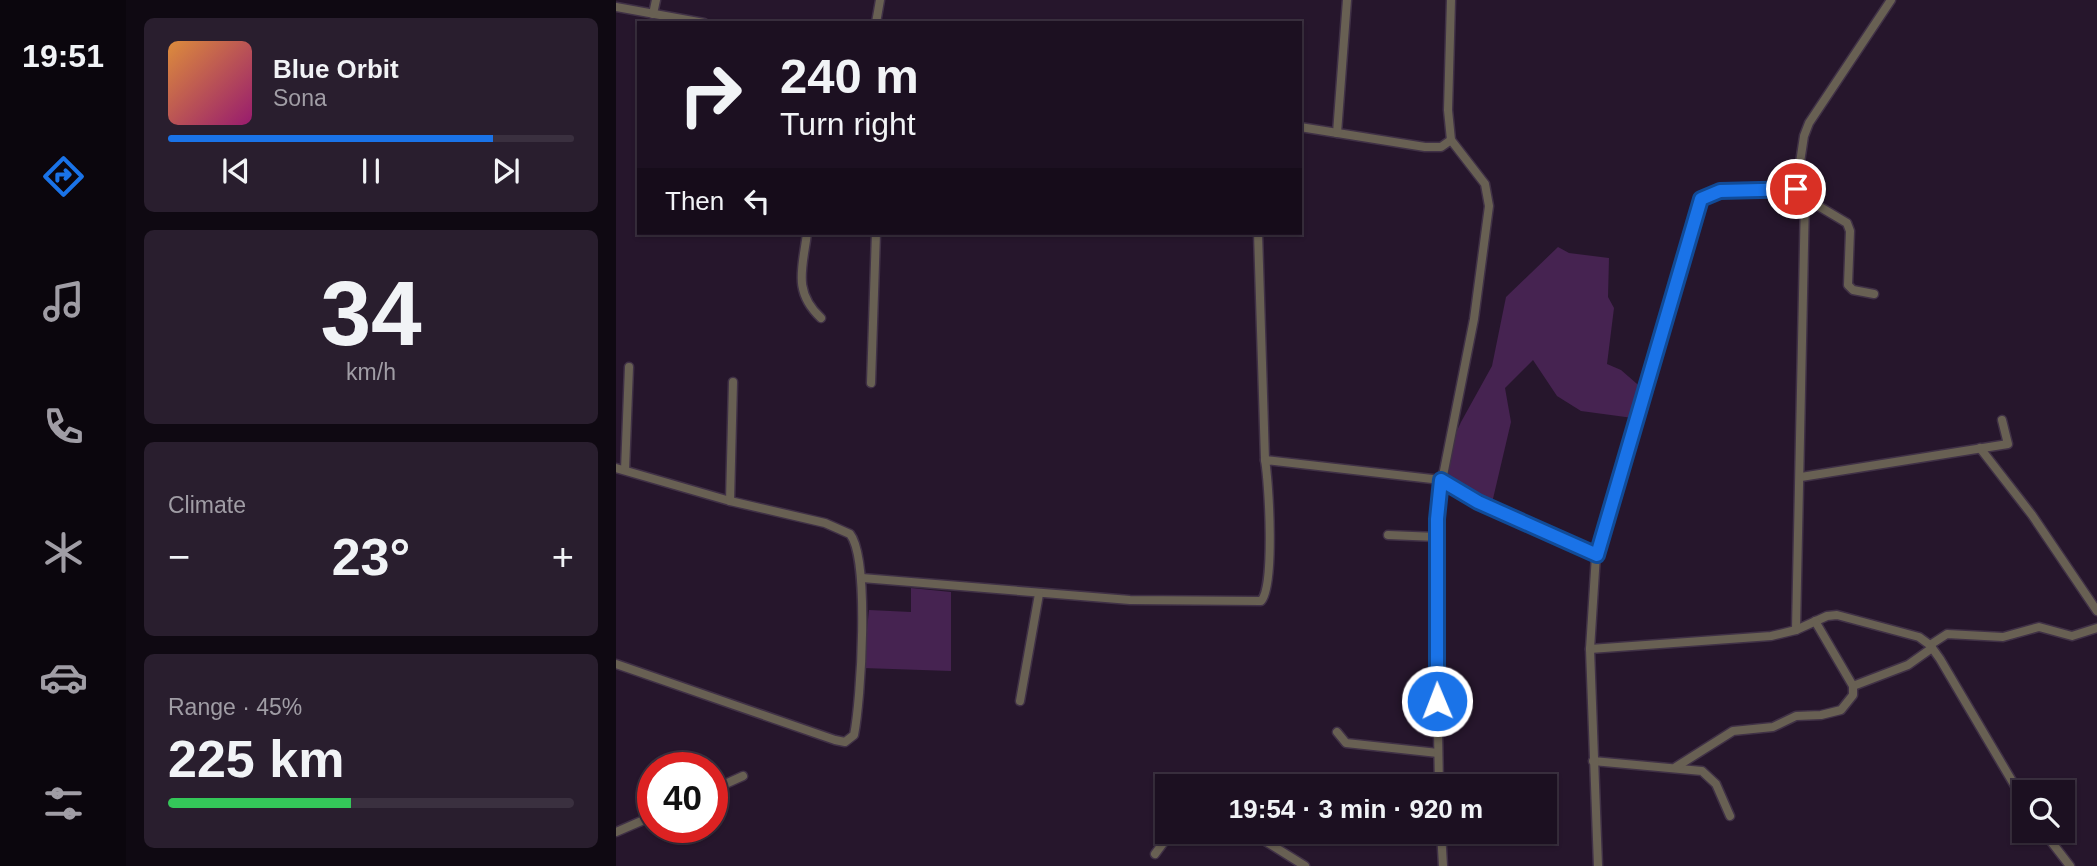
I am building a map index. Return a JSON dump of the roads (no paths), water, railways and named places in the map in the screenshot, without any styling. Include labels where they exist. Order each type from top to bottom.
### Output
[{"type":"street","points":[[653,14],[656,0]]},
{"type":"street","points":[[876,21],[880,0]]},
{"type":"street","points":[[1337,133],[1347,0]]},
{"type":"street","points":[[1439,774],[1437,537],[1441,480],[1474,319],[1489,206],[1485,184],[1451,140],[1448,110],[1451,0]]},
{"type":"street","points":[[1796,189],[1804,136],[1809,123],[1891,0]]},
{"type":"street","points":[[616,7],[693,21]]},
{"type":"street","points":[[1302,127],[1434,148],[1451,140]]},
{"type":"street","points":[[1598,866],[1590,649],[1597,555],[1701,199],[1720,191],[1796,189],[1805,198],[1847,223],[1850,230],[1848,285],[1853,290],[1874,294]]},
{"type":"street","points":[[1796,631],[1805,198]]},
{"type":"street","points":[[807,235],[801,281],[803,295],[821,318]]},
{"type":"street","points":[[871,383],[876,235]]},
{"type":"street","points":[[862,578],[1130,600],[1261,601],[1265,596],[1269,564],[1258,235]]},
{"type":"street","points":[[616,664],[835,740],[849,741],[855,727],[862,578],[855,543],[845,530],[730,501],[620,469],[629,367]]},
{"type":"street","points":[[730,501],[733,382]]},
{"type":"street","points":[[1801,477],[2008,444],[2002,420]]},
{"type":"street","points":[[1980,448],[2032,515],[2097,611]]},
{"type":"street","points":[[1265,460],[1441,480],[1478,502],[1597,555]]},
{"type":"street","points":[[1388,535],[1437,537]]},
{"type":"street","points":[[1020,701],[1039,594]]},
{"type":"street","points":[[1590,649],[1771,636],[1796,631],[1815,621],[1837,615],[1908,633],[1931,646],[2012,781]]},
{"type":"street","points":[[1676,767],[1733,731],[1773,727],[1796,716],[1821,715],[1841,710],[1853,695],[1853,686],[1815,621]]},
{"type":"street","points":[[1853,686],[1885,676],[1947,634],[2003,637],[2042,627],[2072,636],[2097,628]]},
{"type":"street","points":[[1337,732],[1346,743],[1438,753]]},
{"type":"street","points":[[1593,761],[1702,771],[1713,780],[1730,816]]},
{"type":"street","points":[[728,783],[743,776]]},
{"type":"street","points":[[616,832],[637,823]]},
{"type":"street","points":[[2052,843],[2070,866]]},
{"type":"street","points":[[1155,854],[1162,844]]},
{"type":"street","points":[[1270,844],[1305,866]]},
{"type":"street","points":[[1442,844],[1443,866]]}]
